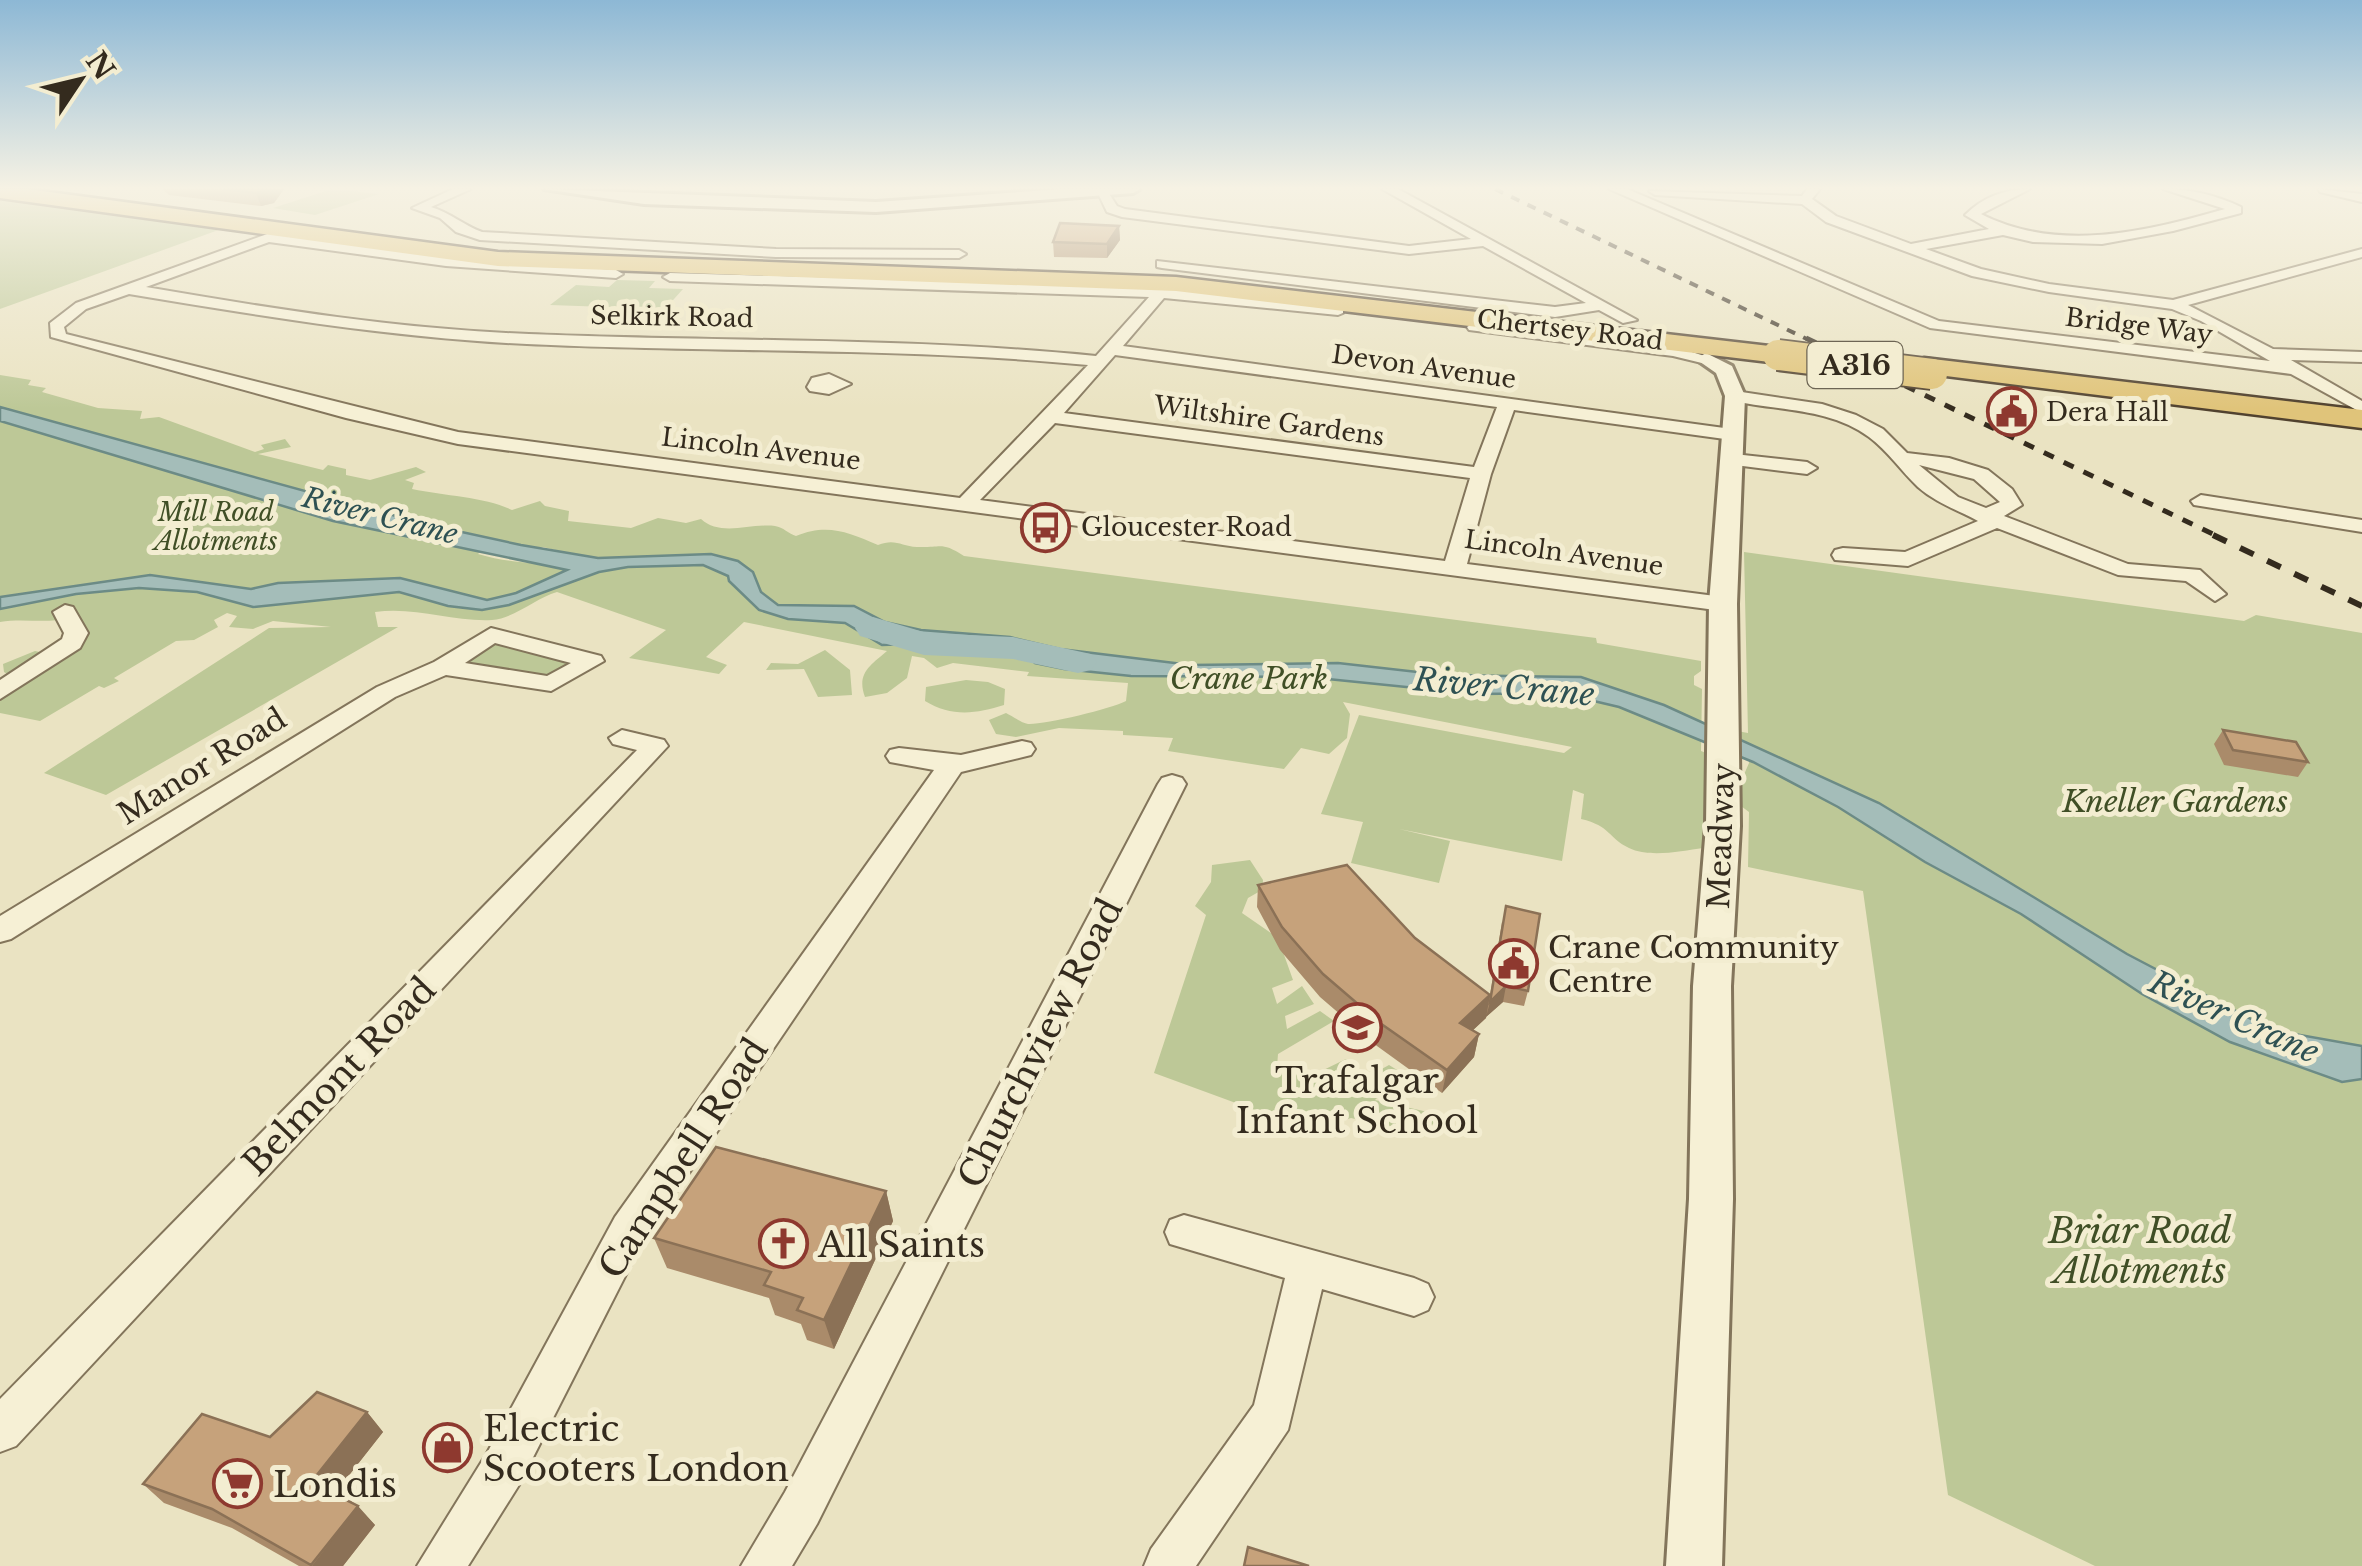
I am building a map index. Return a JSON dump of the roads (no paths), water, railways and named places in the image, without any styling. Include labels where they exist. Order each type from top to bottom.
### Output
[{"type":"highway","name":"Chertsey Road","points":[[547,262],[1176,284],[1718,354],[1777,352]]},
{"type":"highway","name":"Chertsey Road","points":[[803,262],[1190,276],[1777,352],[2362,419]]},
{"type":"highway","name":"Chertsey Road","points":[[1928,370],[2362,430]]},
{"type":"street","name":"Lincoln Avenue","points":[[201,262],[65,316],[56,326],[59,337],[458,438],[1722,604]]},
{"type":"street","name":"Chertsey Road","points":[[447,262],[616,274]]},
{"type":"street","points":[[1522,262],[1630,320]]},
{"type":"street","name":"Bridge Way","points":[[1799,262],[1936,325],[2290,369]]},
{"type":"street","points":[[1952,262],[2016,283],[2175,305],[2207,318],[2362,408]]},
{"type":"street","points":[[2175,305],[2194,296],[2330,262]]},
{"type":"street","name":"Chertsey Road","points":[[1162,264],[1555,312],[1602,305]]},
{"type":"street","name":"Chertsey Road","points":[[670,276],[1162,291],[1360,308]]},
{"type":"street","name":"Selkirk Road","points":[[128,288],[314,320],[471,335],[1104,355]]},
{"type":"street","points":[[966,503],[1051,418],[1162,291]]},
{"type":"street","points":[[833,379],[856,346]]},
{"type":"street","points":[[1718,354],[1736,396],[1836,402]]},
{"type":"street","points":[[2267,354],[2362,357]]},
{"type":"street","name":"Devon Avenue","points":[[1104,355],[1732,434]]},
{"type":"street","points":[[1809,387],[1876,433],[1927,484],[1951,501],[2055,547],[2126,570],[2192,575],[2215,594]]},
{"type":"street","name":"Meadway","points":[[1694,1566],[1711,1199],[1712,986],[1724,740],[1722,604],[1736,396]]},
{"type":"street","points":[[1455,566],[1481,474],[1508,403]]},
{"type":"street","name":"Wiltshire Gardens","points":[[1051,418],[1481,474]]},
{"type":"street","points":[[1843,555],[1908,559],[2012,504],[2002,488],[1950,461],[1905,458]]},
{"type":"street","points":[[1734,460],[1795,472]]},
{"type":"street","points":[[2200,501],[2362,526]]},
{"type":"street","points":[[0,691],[72,643],[76,633],[65,612]]},
{"type":"street","name":"Manor Road","points":[[0,931],[386,692],[443,666],[490,635],[592,661],[551,684],[443,666]]},
{"type":"street","name":"Belmont Road","points":[[0,1430],[655,746],[622,738]]},
{"type":"street","points":[[899,756],[951,766],[985,762],[1022,749]]},
{"type":"street","name":"Campbell Road","points":[[441,1566],[503,1469],[629,1229],[951,766]]},
{"type":"street","name":"Churchview Road","points":[[765,1566],[801,1508],[1172,784]]},
{"type":"street","points":[[1184,1232],[1414,1298]]},
{"type":"street","points":[[1168,1566],[1274,1415],[1308,1268]]},
{"type":"water","name":"River Crane","points":[[0,407],[425,524],[521,545],[598,558],[711,554],[738,561],[753,572],[761,592],[778,605],[854,606],[885,622],[921,630],[1010,637],[1060,649],[1191,665],[1338,663],[1444,675],[1581,677],[1664,705],[1879,803],[2127,954],[2272,1030],[2362,1046],[2362,1079],[2342,1082],[2230,1042],[2142,994],[2021,914],[1753,762],[1619,707],[1560,693],[1475,694],[1308,677],[1131,676],[1035,663],[1018,648],[967,642],[882,645],[845,623],[788,619],[759,610],[728,576],[703,565],[628,567],[599,572],[509,605],[482,610],[448,606],[399,592],[253,607],[197,592],[139,588],[76,594],[0,609],[0,597],[150,575],[251,589],[278,583],[400,578],[487,600],[516,593],[567,570],[333,521],[0,421]]},
{"type":"waterway","name":"River Crane","points":[[873,628],[924,644],[1013,648],[1078,662]]},
{"type":"railway","points":[[1647,262],[1811,341]]},
{"type":"railway","points":[[1806,338],[2219,537]]},
{"type":"railway","points":[[2213,535],[2362,606]]},
{"type":"place","name":"Dera Hall","points":[[2011,412]]},
{"type":"place","name":"Gloucester Road","points":[[1046,527]]},
{"type":"place","name":"Crane Community Centre","points":[[1513,964]]},
{"type":"place","name":"Trafalgar Infant School","points":[[1357,1028]]},
{"type":"place","name":"All Saints","points":[[783,1244]]},
{"type":"place","name":"Electric Scooters London","points":[[448,1448]]},
{"type":"place","name":"Londis","points":[[238,1484]]},
{"type":"park label","name":"Mill Road Allotments","points":[[216,526]]},
{"type":"park label","name":"Crane Park","points":[[1249,678]]},
{"type":"park label","name":"Kneller Gardens","points":[[2175,801]]},
{"type":"park label","name":"Briar Road Allotments","points":[[2140,1250]]}]
